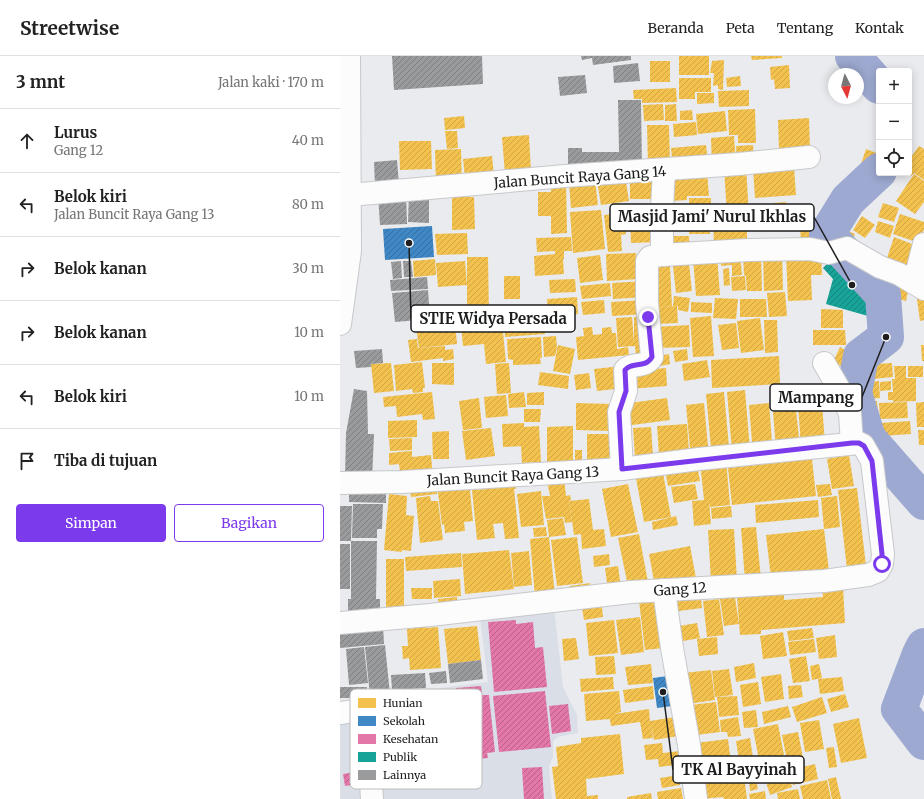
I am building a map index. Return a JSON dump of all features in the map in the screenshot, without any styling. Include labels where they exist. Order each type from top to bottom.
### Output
[{"type":"street","points":[[340,324],[350,250],[349,56]]},
{"type":"street","name":"Jalan Buncit Raya Gang 14","points":[[350,195],[565,176],[739,164],[809,157]]},
{"type":"street","points":[[662,255],[664,170]]},
{"type":"street","points":[[622,469],[619,412],[626,391],[625,370],[629,367],[646,363],[652,357],[647,303],[646,260],[650,257],[662,255],[756,250],[838,250],[899,274],[919,286],[924,244]]},
{"type":"street","points":[[824,363],[841,392],[850,414],[852,443]]},
{"type":"street","name":"Jalan Buncit Raya Gang 13","points":[[340,483],[424,481],[622,469],[852,443]]},
{"type":"street","name":"Gang 12","points":[[340,623],[430,616],[631,592],[824,581],[868,576],[878,571],[882,564],[872,461],[864,446],[859,443],[852,443]]},
{"type":"street","points":[[664,590],[672,648],[690,746],[696,799]]},
{"type":"street","points":[[340,713],[350,712]]},
{"type":"street","points":[[371,789],[372,799]]},
{"type":"shaded area","points":[[554,608],[563,687],[577,715],[578,733],[558,737],[553,741],[553,757],[549,767],[552,799],[340,799],[340,701],[350,701],[350,789],[482,789],[482,689],[435,689],[488,682],[480,616]]},
{"type":"building: Hunian","points":[[679,56],[709,56],[709,75],[679,75]]},
{"type":"building: Hunian","points":[[751,56],[782,56],[782,58],[752,60]]},
{"type":"building: Hunian","points":[[724,60],[723,90],[718,89],[718,85],[713,86],[714,73],[710,73],[712,61]]},
{"type":"building: Hunian","points":[[650,61],[670,61],[670,82],[650,82]]},
{"type":"building: Hunian","points":[[789,65],[790,88],[775,89],[774,79],[771,80],[770,67]]},
{"type":"building: Hunian","points":[[740,76],[741,86],[727,87],[726,78]]},
{"type":"building: Hunian","points":[[679,78],[711,78],[711,92],[695,92],[695,99],[679,99]]},
{"type":"building: Hunian","points":[[676,88],[677,102],[642,103],[642,99],[634,99],[633,90]]},
{"type":"building: Hunian","points":[[749,90],[749,106],[719,107],[718,91]]},
{"type":"building: Hunian","points":[[697,93],[714,93],[714,103],[697,104]]},
{"type":"building: Hunian","points":[[663,104],[664,120],[644,121],[643,105]]},
{"type":"building: Hunian","points":[[676,104],[677,121],[665,121],[665,105]]},
{"type":"building: Hunian","points":[[755,109],[756,143],[738,143],[738,135],[729,135],[728,110]]},
{"type":"building: Hunian","points":[[692,110],[693,120],[680,120],[680,111]]},
{"type":"building: Hunian","points":[[725,111],[727,131],[698,134],[696,114]]},
{"type":"building: Hunian","points":[[464,116],[465,128],[445,130],[444,118]]},
{"type":"building: Hunian","points":[[809,118],[810,149],[779,150],[778,120]]},
{"type":"building: Hunian","points":[[696,122],[697,135],[674,137],[673,124]]},
{"type":"building: Hunian","points":[[647,125],[669,125],[670,165],[648,165]]},
{"type":"building: Hunian","points":[[445,131],[457,131],[458,148],[447,149]]},
{"type":"building: Hunian","points":[[529,135],[531,172],[505,174],[502,137]]},
{"type":"building: Hunian","points":[[734,136],[736,164],[712,165],[711,138]]},
{"type":"building: Hunian","points":[[399,141],[431,141],[432,169],[400,170]]},
{"type":"building: Hunian","points":[[706,145],[708,163],[673,166],[671,148]]},
{"type":"building: Hunian","points":[[753,145],[754,159],[737,160],[736,146]]},
{"type":"building: Hunian","points":[[919,146],[924,149],[924,180],[914,173],[912,175],[912,156]]},
{"type":"building: Hunian","points":[[461,149],[462,184],[436,185],[435,150]]},
{"type":"building: Hunian","points":[[866,149],[876,153],[876,171],[861,164]]},
{"type":"building: Hunian","points":[[492,156],[494,176],[465,178],[463,159]]},
{"type":"building: Hunian","points":[[746,167],[749,215],[727,216],[724,168]]},
{"type":"building: Hunian","points":[[794,167],[796,195],[755,198],[753,169]]},
{"type":"building: Hunian","points":[[707,171],[709,196],[687,196],[687,200],[671,201],[669,175]]},
{"type":"building: Hunian","points":[[914,174],[924,181],[924,202],[915,214],[896,201]]},
{"type":"building: Hunian","points":[[630,175],[658,175],[659,199],[630,199]]},
{"type":"building: Hunian","points":[[625,176],[629,201],[601,205],[597,181]]},
{"type":"building: Hunian","points":[[595,180],[598,205],[571,208],[569,183]]},
{"type":"building: Hunian","points":[[550,181],[566,181],[567,233],[551,234],[551,216],[538,216],[538,192],[551,192]]},
{"type":"building: Hunian","points":[[452,197],[474,197],[475,229],[452,230]]},
{"type":"building: Hunian","points":[[689,198],[711,198],[710,234],[689,234]]},
{"type":"building: Hunian","points":[[786,202],[787,215],[774,216],[773,203]]},
{"type":"building: Hunian","points":[[883,203],[899,208],[894,222],[878,217]]},
{"type":"building: Hunian","points":[[658,208],[659,242],[631,243],[630,209]]},
{"type":"building: Hunian","points":[[601,210],[605,249],[573,253],[570,212]]},
{"type":"building: Hunian","points":[[624,213],[626,234],[621,235],[622,251],[608,252],[604,215]]},
{"type":"building: Hunian","points":[[900,214],[924,222],[924,229],[919,243],[893,234]]},
{"type":"building: Hunian","points":[[862,216],[875,225],[865,238],[853,230]]},
{"type":"building: Hunian","points":[[747,218],[747,245],[714,245],[713,219]]},
{"type":"building: Hunian","points":[[798,218],[798,228],[760,231],[759,220]]},
{"type":"building: Hunian","points":[[800,221],[816,221],[817,246],[801,247]]},
{"type":"building: Hunian","points":[[878,221],[894,226],[890,238],[875,232]]},
{"type":"building: Hunian","points":[[846,230],[855,234],[852,242],[842,237]]},
{"type":"building: Hunian","points":[[467,233],[468,254],[437,255],[435,234]]},
{"type":"building: Hunian","points":[[667,236],[689,236],[690,252],[667,252]]},
{"type":"building: Hunian","points":[[571,237],[572,251],[564,251],[564,274],[535,276],[534,256],[555,254],[555,251],[537,252],[536,238]]},
{"type":"building: Hunian","points":[[894,237],[920,247],[908,276],[884,267]]},
{"type":"building: Hunian","points":[[782,252],[783,290],[764,291],[763,253]]},
{"type":"building: Hunian","points":[[636,253],[638,279],[607,281],[606,254]]},
{"type":"building: Hunian","points":[[743,253],[761,253],[762,291],[747,291],[746,276],[744,275]]},
{"type":"building: Hunian","points":[[740,254],[742,275],[732,276],[732,265],[721,266],[721,255]]},
{"type":"building: Hunian","points":[[786,254],[821,256],[822,275],[811,275],[812,300],[788,301]]},
{"type":"building: Hunian","points":[[600,255],[603,280],[580,283],[577,258]]},
{"type":"building: Hunian","points":[[717,256],[720,295],[696,296],[693,258]]},
{"type":"building: Hunian","points":[[467,257],[488,257],[489,317],[467,317]]},
{"type":"building: Hunian","points":[[435,259],[436,275],[414,277],[413,261]]},
{"type":"building: Hunian","points":[[465,261],[467,285],[438,287],[436,263]]},
{"type":"building: Hunian","points":[[689,264],[692,291],[676,293],[673,266]]},
{"type":"building: Hunian","points":[[670,266],[672,306],[659,307],[677,306],[678,323],[656,324],[648,267]]},
{"type":"building: Hunian","points":[[729,268],[730,285],[724,286],[723,269]]},
{"type":"building: Hunian","points":[[884,271],[889,273],[884,291],[879,290]]},
{"type":"building: Hunian","points":[[504,276],[520,276],[520,299],[504,299]]},
{"type":"building: Hunian","points":[[745,276],[746,290],[732,291],[731,277]]},
{"type":"building: Hunian","points":[[889,276],[910,281],[906,301],[884,295]]},
{"type":"building: Hunian","points":[[575,279],[576,292],[550,293],[549,280]]},
{"type":"building: Hunian","points":[[645,281],[646,297],[613,299],[612,283]]},
{"type":"building: Hunian","points":[[610,283],[611,296],[582,299],[580,286]]},
{"type":"building: Hunian","points":[[785,292],[787,316],[769,317],[767,293]]},
{"type":"building: Hunian","points":[[674,296],[690,298],[688,312],[678,310],[678,306],[673,306]]},
{"type":"building: Hunian","points":[[577,297],[578,314],[548,316],[547,299]]},
{"type":"building: Hunian","points":[[715,298],[738,299],[736,319],[713,318]]},
{"type":"building: Hunian","points":[[924,298],[924,320],[920,321],[917,299]]},
{"type":"building: Hunian","points":[[740,299],[766,299],[767,317],[740,317]]},
{"type":"building: Hunian","points":[[604,300],[605,313],[583,315],[581,302]]},
{"type":"building: Hunian","points":[[644,300],[645,314],[612,316],[611,302]]},
{"type":"building: Hunian","points":[[691,302],[712,303],[712,313],[691,312]]},
{"type":"building: Hunian","points":[[821,309],[843,310],[843,328],[821,328]]},
{"type":"building: Hunian","points":[[533,312],[534,326],[545,325],[545,334],[505,337],[504,314]]},
{"type":"building: Hunian","points":[[711,316],[714,356],[693,357],[690,318]]},
{"type":"building: Hunian","points":[[632,317],[634,342],[634,317],[647,317],[649,356],[636,356],[635,346],[618,347],[616,318]]},
{"type":"building: Hunian","points":[[760,318],[764,350],[741,353],[737,321]]},
{"type":"building: Hunian","points":[[764,320],[777,320],[778,352],[765,353]]},
{"type":"building: Hunian","points":[[455,322],[457,344],[419,348],[416,327]]},
{"type":"building: Hunian","points":[[502,322],[506,362],[486,364],[484,344],[463,346],[461,325]]},
{"type":"building: Hunian","points":[[736,323],[739,348],[722,350],[718,325]]},
{"type":"building: Hunian","points":[[689,325],[690,347],[655,348],[654,327]]},
{"type":"building: Hunian","points":[[592,327],[593,335],[602,334],[602,328],[611,327],[612,333],[616,333],[617,349],[628,347],[629,355],[578,360],[576,337],[584,336],[583,328]]},
{"type":"building: Hunian","points":[[813,330],[845,330],[846,345],[813,345]]},
{"type":"building: Hunian","points":[[556,336],[557,348],[555,356],[544,357],[543,337]]},
{"type":"building: Hunian","points":[[541,337],[541,364],[513,365],[513,360],[508,359],[507,339]]},
{"type":"building: Hunian","points":[[417,339],[418,348],[445,346],[445,350],[453,349],[454,359],[443,361],[443,358],[411,362],[408,340]]},
{"type":"building: Hunian","points":[[558,345],[575,349],[570,374],[553,371]]},
{"type":"building: Hunian","points":[[921,345],[924,345],[924,361],[922,361]]},
{"type":"building: Hunian","points":[[840,347],[853,354],[845,368],[833,362]]},
{"type":"building: Hunian","points":[[687,349],[688,360],[675,362],[673,351]]},
{"type":"building: Hunian","points":[[669,354],[670,364],[655,367],[654,357]]},
{"type":"building: Hunian","points":[[779,356],[780,384],[712,388],[711,360]]},
{"type":"building: Hunian","points":[[707,360],[710,377],[684,381],[682,364]]},
{"type":"building: Hunian","points":[[422,362],[425,388],[423,388],[423,392],[413,393],[412,389],[396,391],[394,365]]},
{"type":"building: Hunian","points":[[391,363],[394,391],[374,393],[371,364]]},
{"type":"building: Hunian","points":[[432,363],[454,363],[454,385],[432,384]]},
{"type":"building: Hunian","points":[[509,363],[511,393],[497,394],[495,364]]},
{"type":"building: Hunian","points":[[892,363],[893,377],[863,380],[862,365]]},
{"type":"building: Hunian","points":[[622,366],[624,388],[597,391],[594,369]]},
{"type":"building: Hunian","points":[[894,366],[906,366],[906,378],[916,378],[916,401],[893,402],[893,400],[888,400],[888,392],[893,392],[892,379],[895,379]]},
{"type":"building: Hunian","points":[[908,366],[923,366],[923,377],[908,377]]},
{"type":"building: Hunian","points":[[666,368],[667,386],[630,389],[629,371]]},
{"type":"building: Hunian","points":[[540,372],[569,376],[568,389],[538,385]]},
{"type":"building: Hunian","points":[[589,373],[591,388],[576,390],[574,375]]},
{"type":"building: Hunian","points":[[879,381],[880,398],[857,400],[856,383]]},
{"type":"building: Hunian","points":[[891,381],[891,390],[880,391],[880,382]]},
{"type":"building: Hunian","points":[[745,390],[750,450],[732,451],[727,392]]},
{"type":"building: Hunian","points":[[432,392],[435,419],[423,420],[422,414],[397,417],[396,406],[384,407],[383,397]]},
{"type":"building: Hunian","points":[[524,392],[526,407],[509,408],[508,394]]},
{"type":"building: Hunian","points":[[544,392],[544,405],[527,405],[527,393]]},
{"type":"building: Hunian","points":[[724,392],[729,447],[711,448],[706,394]]},
{"type":"building: Hunian","points":[[506,395],[508,416],[486,418],[484,397]]},
{"type":"building: Hunian","points":[[479,398],[482,428],[463,430],[459,401]]},
{"type":"building: Hunian","points":[[667,398],[670,420],[625,426],[622,404]]},
{"type":"building: Hunian","points":[[877,401],[879,423],[865,425],[862,402]]},
{"type":"building: Hunian","points":[[907,402],[908,418],[880,419],[879,403]]},
{"type":"building: Hunian","points":[[924,402],[924,427],[917,427],[916,403]]},
{"type":"building: Hunian","points":[[576,403],[611,404],[611,431],[576,430]]},
{"type":"building: Hunian","points":[[704,403],[709,457],[691,459],[686,405]]},
{"type":"building: Hunian","points":[[769,403],[772,441],[752,442],[749,405]]},
{"type":"building: Hunian","points":[[822,404],[825,443],[801,445],[798,406]]},
{"type":"building: Hunian","points":[[524,409],[541,409],[540,422],[524,422]]},
{"type":"building: Hunian","points":[[796,410],[800,447],[776,449],[773,412]]},
{"type":"building: Hunian","points":[[417,420],[417,437],[388,438],[388,421]]},
{"type":"building: Hunian","points":[[910,421],[911,434],[881,436],[880,423]]},
{"type":"building: Hunian","points":[[524,423],[524,427],[539,426],[541,462],[522,463],[521,446],[503,447],[502,424]]},
{"type":"building: Hunian","points":[[687,424],[689,452],[659,455],[657,426]]},
{"type":"building: Hunian","points":[[573,426],[573,463],[547,463],[547,427]]},
{"type":"building: Hunian","points":[[651,427],[653,456],[635,458],[633,428]]},
{"type":"building: Hunian","points":[[491,428],[495,456],[466,460],[462,431]]},
{"type":"building: Hunian","points":[[918,430],[924,430],[924,445],[919,445]]},
{"type":"building: Hunian","points":[[449,431],[449,459],[433,459],[432,432]]},
{"type":"building: Hunian","points":[[587,434],[613,434],[613,467],[587,468]]},
{"type":"building: Hunian","points":[[412,438],[412,450],[390,451],[389,439]]},
{"type":"building: Hunian","points":[[575,450],[582,450],[582,466],[575,466]]},
{"type":"building: Hunian","points":[[412,451],[412,457],[431,455],[433,477],[401,480],[399,464],[389,465],[389,453]]},
{"type":"building: Hunian","points":[[849,455],[854,486],[832,489],[827,459]]},
{"type":"building: Hunian","points":[[726,459],[730,505],[710,507],[709,501],[711,524],[694,526],[692,501],[704,500],[700,462]]},
{"type":"building: Hunian","points":[[812,459],[816,496],[732,505],[728,468]]},
{"type":"building: Hunian","points":[[697,465],[700,481],[668,486],[665,470]]},
{"type":"building: Hunian","points":[[663,473],[671,517],[644,522],[636,478]]},
{"type":"building: Hunian","points":[[564,478],[566,496],[570,495],[571,500],[569,501],[572,522],[565,523],[564,517],[546,519],[542,496],[550,496],[547,481]]},
{"type":"building: Hunian","points":[[515,480],[516,489],[514,489],[519,538],[505,539],[503,523],[493,524],[495,538],[477,540],[472,490],[487,489],[486,483],[498,482],[498,488],[506,487]]},
{"type":"building: Hunian","points":[[469,481],[473,521],[464,522],[465,531],[445,533],[444,524],[442,525],[437,485]]},
{"type":"building: Hunian","points":[[436,482],[437,494],[411,497],[410,485]]},
{"type":"building: Hunian","points":[[628,484],[638,532],[611,537],[602,489]]},
{"type":"building: Hunian","points":[[695,484],[698,499],[674,503],[671,487]]},
{"type":"building: Hunian","points":[[830,484],[832,495],[818,497],[816,485]]},
{"type":"building: Hunian","points":[[857,488],[867,575],[848,578],[838,490]]},
{"type":"building: Hunian","points":[[541,491],[544,525],[521,527],[517,494]]},
{"type":"building: Hunian","points":[[389,494],[407,496],[406,515],[414,516],[411,551],[402,550],[402,552],[384,550]]},
{"type":"building: Hunian","points":[[430,496],[431,501],[438,501],[443,540],[420,543],[416,498]]},
{"type":"building: Hunian","points":[[837,496],[840,527],[824,529],[821,498]]},
{"type":"building: Hunian","points":[[589,499],[593,530],[604,529],[606,546],[582,549],[581,534],[574,535],[569,501]]},
{"type":"building: Hunian","points":[[818,500],[819,517],[756,523],[755,505]]},
{"type":"building: Hunian","points":[[731,506],[732,517],[712,519],[711,508]]},
{"type":"building: Hunian","points":[[676,516],[678,525],[653,530],[652,522]]},
{"type":"building: Hunian","points":[[563,518],[566,535],[549,537],[547,520]]},
{"type":"building: Hunian","points":[[546,527],[547,536],[534,537],[533,528]]},
{"type":"building: Hunian","points":[[756,527],[761,579],[745,581],[741,528]]},
{"type":"building: Hunian","points":[[734,529],[737,581],[711,582],[708,530]]},
{"type":"building: Hunian","points":[[824,529],[829,571],[771,578],[766,535]]},
{"type":"building: Hunian","points":[[639,534],[648,582],[628,586],[618,538]]},
{"type":"building: Hunian","points":[[549,537],[555,595],[535,597],[530,539]]},
{"type":"building: Hunian","points":[[577,537],[583,583],[557,586],[551,540]]},
{"type":"building: Hunian","points":[[690,546],[696,578],[655,586],[649,554]]},
{"type":"building: Hunian","points":[[509,550],[514,589],[465,594],[462,554]]},
{"type":"building: Hunian","points":[[529,551],[532,585],[514,587],[511,553]]},
{"type":"building: Hunian","points":[[461,553],[462,567],[406,571],[405,557]]},
{"type":"building: Hunian","points":[[609,554],[610,565],[594,567],[593,556]]},
{"type":"building: Hunian","points":[[386,559],[404,559],[404,613],[386,613]]},
{"type":"building: Hunian","points":[[618,566],[621,588],[608,590],[605,568]]},
{"type":"building: Hunian","points":[[460,579],[461,596],[434,598],[433,581]]},
{"type":"building: Hunian","points":[[590,583],[592,594],[572,597],[570,586]]},
{"type":"building: Hunian","points":[[843,587],[845,623],[761,630],[761,634],[740,635],[737,596],[784,592],[784,600],[823,597],[822,589]]},
{"type":"building: Hunian","points":[[411,588],[432,588],[432,599],[412,599]]},
{"type":"building: Hunian","points":[[700,590],[702,608],[671,612],[669,595]]},
{"type":"building: Hunian","points":[[457,597],[458,610],[439,612],[438,599]]},
{"type":"building: Hunian","points":[[735,597],[739,624],[724,626],[720,599]]},
{"type":"building: Hunian","points":[[657,598],[663,648],[645,650],[639,601]]},
{"type":"building: Hunian","points":[[601,599],[603,617],[584,620],[581,602]]},
{"type":"building: Hunian","points":[[719,599],[724,635],[707,637],[703,601]]},
{"type":"building: Hunian","points":[[640,617],[644,652],[621,655],[616,620]]},
{"type":"building: Hunian","points":[[426,620],[426,628],[438,627],[441,668],[410,670],[409,658],[403,659],[402,646],[408,646],[407,629],[411,629],[410,622]]},
{"type":"building: Hunian","points":[[614,620],[618,653],[589,656],[586,623]]},
{"type":"building: Hunian","points":[[697,623],[700,638],[677,642],[674,627]]},
{"type":"building: Hunian","points":[[477,626],[481,660],[448,664],[444,629]]},
{"type":"building: Hunian","points":[[812,628],[814,638],[789,641],[787,631]]},
{"type":"building: Hunian","points":[[783,632],[787,656],[763,659],[760,636]]},
{"type":"building: Hunian","points":[[835,635],[837,657],[819,659],[816,638]]},
{"type":"building: Hunian","points":[[717,637],[718,654],[699,656],[697,639]]},
{"type":"building: Hunian","points":[[576,638],[579,659],[564,661],[562,639]]},
{"type":"building: Hunian","points":[[814,639],[816,652],[790,655],[788,642]]},
{"type":"building: Hunian","points":[[614,656],[616,674],[596,675],[595,657]]},
{"type":"building: Hunian","points":[[806,656],[810,681],[793,683],[789,659]]},
{"type":"building: Hunian","points":[[754,663],[756,678],[736,682],[734,667]]},
{"type":"building: Hunian","points":[[651,664],[653,683],[628,685],[625,667]]},
{"type":"building: Hunian","points":[[819,664],[822,678],[812,680],[810,666]]},
{"type":"building: Hunian","points":[[729,669],[733,695],[715,697],[712,671]]},
{"type":"building: Hunian","points":[[711,670],[715,700],[688,704],[684,673]]},
{"type":"building: Hunian","points":[[781,674],[784,699],[765,702],[761,677]]},
{"type":"building: Hunian","points":[[613,677],[614,689],[581,692],[580,679]]},
{"type":"building: Hunian","points":[[842,677],[844,691],[820,694],[818,679]]},
{"type":"building: Hunian","points":[[758,682],[761,704],[743,707],[740,685]]},
{"type":"building: Hunian","points":[[801,685],[803,697],[789,699],[788,686]]},
{"type":"building: Hunian","points":[[653,686],[654,699],[625,703],[623,690]]},
{"type":"building: Hunian","points":[[619,691],[621,712],[614,714],[649,709],[650,721],[675,717],[678,736],[654,740],[651,724],[653,738],[643,739],[640,722],[611,726],[610,719],[586,721],[584,694]]},
{"type":"building: Hunian","points":[[845,694],[849,707],[831,712],[827,699]]},
{"type":"building: Hunian","points":[[737,696],[739,715],[719,717],[717,697]]},
{"type":"building: Hunian","points":[[822,697],[827,713],[797,722],[792,707]]},
{"type":"building: Hunian","points":[[716,702],[720,732],[696,735],[691,705]]},
{"type":"building: Hunian","points":[[788,706],[791,717],[764,724],[762,712]]},
{"type":"building: Hunian","points":[[756,710],[758,727],[744,728],[742,712]]},
{"type":"building: Hunian","points":[[738,717],[741,736],[728,737],[727,732],[721,732],[720,720]]},
{"type":"building: Hunian","points":[[859,718],[867,758],[841,763],[833,724]]},
{"type":"building: Hunian","points":[[819,720],[824,749],[805,752],[800,723]]},
{"type":"building: Hunian","points":[[778,724],[784,755],[759,760],[753,729]]},
{"type":"building: Hunian","points":[[798,732],[804,763],[788,766],[782,735]]},
{"type":"building: Hunian","points":[[620,734],[624,774],[586,779],[587,796],[598,795],[598,799],[556,799],[552,767],[558,766],[556,747],[581,743],[581,738]]},
{"type":"building: Hunian","points":[[750,738],[753,758],[739,760],[736,741]]},
{"type":"building: Hunian","points":[[728,739],[731,763],[698,767],[696,743]]},
{"type":"building: Hunian","points":[[662,743],[663,753],[680,751],[682,764],[659,767],[658,759],[646,760],[644,745]]},
{"type":"building: Hunian","points":[[834,747],[837,767],[829,768],[826,748]]},
{"type":"building: Hunian","points":[[815,764],[818,779],[793,785],[790,770]]},
{"type":"building: Hunian","points":[[787,771],[792,787],[770,795],[765,779]]},
{"type":"building: Hunian","points":[[679,775],[680,785],[662,788],[660,778]]},
{"type":"building: Hunian","points":[[744,776],[747,799],[724,799],[723,797],[700,799],[698,783],[721,781],[721,779]]},
{"type":"building: Hunian","points":[[836,777],[841,799],[832,799],[828,779]]},
{"type":"building: Hunian","points":[[756,780],[758,789],[750,791],[749,781]]},
{"type":"building: Hunian","points":[[827,780],[831,799],[803,799],[800,786]]},
{"type":"building: Hunian","points":[[681,788],[683,799],[658,799],[657,792]]},
{"type":"building: Hunian","points":[[798,789],[800,799],[778,799],[777,793]]},
{"type":"building: Hunian","points":[[765,791],[766,799],[750,799],[749,794]]},
{"type":"building: Hunian","points":[[651,793],[652,799],[627,799],[627,797]]},
{"type":"building: Sekolah","points":[[432,226],[434,257],[385,260],[383,229]]},
{"type":"building: Sekolah","points":[[668,676],[672,706],[657,708],[653,678]]},
{"type":"building: Kesehatan","points":[[516,620],[516,624],[533,622],[535,648],[543,647],[547,687],[494,692],[488,622]]},
{"type":"building: Kesehatan","points":[[481,686],[481,689],[456,689]]},
{"type":"building: Kesehatan","points":[[545,691],[551,747],[499,752],[493,696]]},
{"type":"building: Kesehatan","points":[[482,695],[489,695],[495,752],[487,753],[488,758],[482,758]]},
{"type":"building: Kesehatan","points":[[568,704],[571,731],[552,734],[549,706]]},
{"type":"building: Kesehatan","points":[[542,767],[544,799],[524,799],[522,768]]},
{"type":"building: Kesehatan","points":[[350,773],[350,785],[345,786],[343,774]]},
{"type":"building: Publik","points":[[839,252],[874,287],[874,295],[882,298],[877,316],[869,313],[868,316],[826,304],[833,279],[823,268]]},
{"type":"building: Lainnya","points":[[392,56],[482,56],[483,84],[394,90]]},
{"type":"building: Lainnya","points":[[581,56],[631,56],[631,60],[593,65],[592,58],[582,60]]},
{"type":"building: Lainnya","points":[[638,63],[640,81],[614,83],[613,66]]},
{"type":"building: Lainnya","points":[[585,75],[587,93],[560,96],[558,77]]},
{"type":"building: Lainnya","points":[[618,100],[641,100],[642,169],[568,170],[568,148],[582,148],[582,152],[619,152]]},
{"type":"building: Lainnya","points":[[397,160],[399,184],[375,185],[374,162]]},
{"type":"building: Lainnya","points":[[406,192],[407,224],[380,225],[378,194]]},
{"type":"building: Lainnya","points":[[409,192],[429,192],[429,223],[408,222]]},
{"type":"building: Lainnya","points":[[401,261],[402,278],[393,279],[391,262]]},
{"type":"building: Lainnya","points":[[403,261],[411,261],[413,277],[404,277]]},
{"type":"building: Lainnya","points":[[427,277],[428,289],[391,291],[390,280]]},
{"type":"building: Lainnya","points":[[428,290],[430,319],[395,322],[392,293]]},
{"type":"building: Lainnya","points":[[382,349],[383,363],[371,364],[371,367],[356,368],[354,351]]},
{"type":"building: Lainnya","points":[[354,389],[367,391],[368,434],[374,434],[372,480],[345,479],[346,433]]},
{"type":"building: Lainnya","points":[[349,485],[386,486],[386,503],[349,502]]},
{"type":"building: Lainnya","points":[[353,504],[383,504],[382,529],[377,529],[377,538],[352,538]]},
{"type":"building: Lainnya","points":[[340,506],[352,506],[351,541],[340,541]]},
{"type":"building: Lainnya","points":[[351,541],[377,541],[376,599],[351,599]]},
{"type":"building: Lainnya","points":[[340,544],[350,544],[350,589],[340,589]]},
{"type":"building: Lainnya","points":[[348,599],[380,599],[380,618],[348,618]]},
{"type":"building: Lainnya","points":[[383,625],[384,644],[340,648],[340,629]]},
{"type":"building: Lainnya","points":[[385,645],[389,689],[369,689],[365,647]]},
{"type":"building: Lainnya","points":[[364,647],[368,683],[349,685],[346,649]]},
{"type":"building: Lainnya","points":[[481,660],[483,679],[450,683],[448,664]]},
{"type":"building: Lainnya","points":[[446,671],[447,683],[431,684],[429,673]]},
{"type":"building: Lainnya","points":[[425,673],[426,688],[392,689],[391,675]]},
{"type":"building: Lainnya","points":[[340,687],[367,687],[367,689],[350,689],[350,698],[340,698]]},
{"type":"waterway","points":[[853,56],[876,83]]},
{"type":"waterway","points":[[876,174],[848,200],[827,234],[883,295],[886,337],[861,356],[854,393],[868,438],[924,502]]},
{"type":"waterway","points":[[924,646],[899,709],[924,742]]},
{"type":"place","name":"STIE Widya Persada","points":[[409,243]]},
{"type":"place","name":"Masjid Jami' Nurul Ikhlas","points":[[852,285]]},
{"type":"place","name":"Mampang","points":[[886,337]]},
{"type":"place","name":"TK Al Bayyinah","points":[[663,692]]},
{"type":"route","points":[[648,317],[652,357],[646,363],[626,368],[625,370],[626,395],[620,405],[619,412],[622,469],[859,443],[864,446],[872,461],[882,564]]}]
